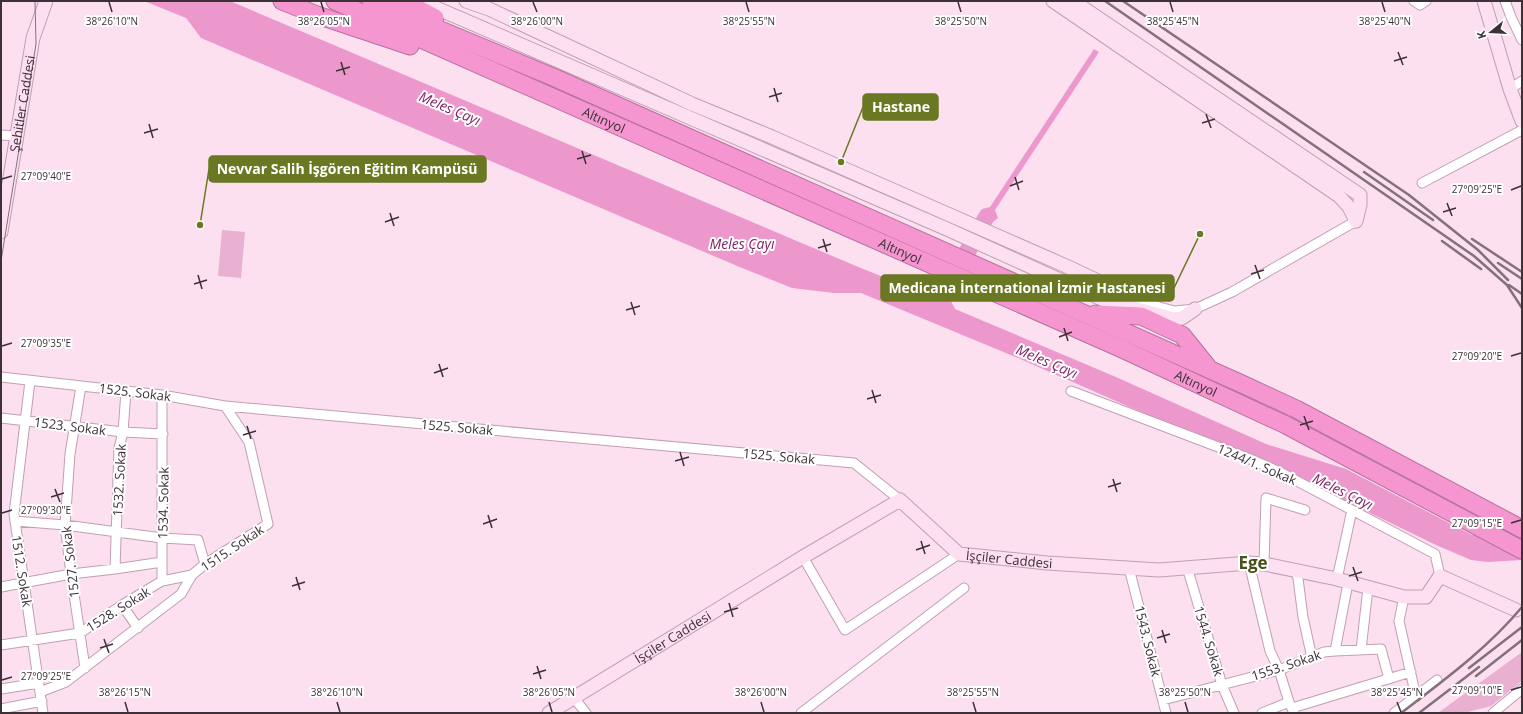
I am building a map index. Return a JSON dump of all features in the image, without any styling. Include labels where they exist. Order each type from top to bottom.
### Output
[{"type":"highway","points":[[282,1],[317,15],[415,47],[451,62],[479,66]]},
{"type":"highway","name":"Altınyol","points":[[335,1],[954,276],[1120,348],[1286,425],[1522,550]]},
{"type":"highway","name":"Altınyol","points":[[371,1],[514,61],[1242,384],[1296,410],[1522,529]]},
{"type":"highway","points":[[404,1],[514,61]]},
{"type":"highway","points":[[1084,313],[1138,312],[1182,335],[1210,370]]},
{"type":"street","name":"Şehitler Caddesi","points":[[1,232],[6,169],[16,136],[32,38],[46,1]]},
{"type":"street","points":[[466,1],[489,9],[692,104],[772,136],[1117,290],[1159,307],[1175,311],[1195,309]]},
{"type":"street","points":[[1053,1],[1339,196],[1349,207],[1356,221]]},
{"type":"street","points":[[427,2],[940,226],[1104,300],[1138,312],[1174,319],[1182,318],[1195,309],[1232,292],[1356,221],[1360,205],[1360,195],[1073,1]]},
{"type":"street","points":[[1414,1],[1420,5],[1426,1]]},
{"type":"street","points":[[1484,1],[1510,89],[1522,121]]},
{"type":"street","points":[[1505,1],[1522,40]]},
{"type":"street","points":[[1510,89],[1522,81]]},
{"type":"street","points":[[1422,183],[1522,130]]},
{"type":"street","points":[[1,135],[16,136]]},
{"type":"street","points":[[1117,290],[1138,312]]},
{"type":"street","points":[[1182,335],[1185,322],[1195,309]]},
{"type":"street","name":"1525. Sokak","points":[[1,377],[162,395],[225,406],[854,463],[900,500]]},
{"type":"street","name":"1512. Sokak","points":[[30,381],[24,420],[14,521],[44,713]]},
{"type":"street","name":"1527. Sokak","points":[[81,386],[70,454],[65,525],[85,668]]},
{"type":"street","name":"1532. Sokak","points":[[115,569],[119,448],[124,432],[126,391]]},
{"type":"street","name":"1244/1. Sokak","points":[[1071,391],[1255,461],[1303,483],[1435,554],[1440,576]]},
{"type":"street","name":"1534. Sokak","points":[[162,395],[162,581]]},
{"type":"street","name":"1515. Sokak","points":[[1,709],[41,696],[66,682],[181,594],[192,576],[205,564],[268,524],[249,442],[225,406]]},
{"type":"street","name":"1523. Sokak","points":[[1,418],[124,432],[163,434]]},
{"type":"street","points":[[1264,564],[1266,498],[1305,510]]},
{"type":"street","name":"İşçiler Caddesi","points":[[549,713],[803,557],[900,500],[959,554],[1158,570],[1249,563],[1264,564],[1343,581],[1404,597],[1426,597],[1440,576]]},
{"type":"street","points":[[1335,651],[1352,510]]},
{"type":"street","points":[[14,521],[65,525],[162,538],[198,540],[205,564]]},
{"type":"street","points":[[803,557],[845,630],[959,554]]},
{"type":"street","points":[[1,587],[71,574],[162,562]]},
{"type":"street","points":[[1249,563],[1270,651],[1280,670],[1292,708]]},
{"type":"street","name":"1544. Sokak","points":[[1188,567],[1222,685],[1234,713]]},
{"type":"street","name":"1543. Sokak","points":[[1129,568],[1166,713]]},
{"type":"street","points":[[1297,571],[1303,617],[1312,658]]},
{"type":"street","points":[[162,581],[192,576]]},
{"type":"street","points":[[1440,576],[1516,610]]},
{"type":"street","name":"1528. Sokak","points":[[1,645],[80,633],[162,581]]},
{"type":"street","points":[[801,713],[964,588]]},
{"type":"street","points":[[1361,650],[1368,588]]},
{"type":"street","points":[[1404,597],[1399,621],[1416,697]]},
{"type":"street","points":[[122,605],[138,628]]},
{"type":"street","name":"1553. Sokak","points":[[1163,700],[1280,670],[1324,652],[1381,650],[1389,679]]},
{"type":"street","points":[[1262,713],[1292,708],[1411,672]]},
{"type":"street","points":[[1394,713],[1437,680]]},
{"type":"street","points":[[1,689],[39,683]]},
{"type":"street","points":[[1494,713],[1522,688]]},
{"type":"street","points":[[574,698],[586,713]]},
{"type":"shaded area","points":[[222,230],[245,232],[241,278],[218,276]]},
{"type":"shaded area","points":[[1522,652],[1522,681],[1491,706],[1464,713],[1438,713]]},
{"type":"water","name":"Meles Çayı","points":[[144,1],[230,1],[925,294],[935,292],[979,213],[982,209],[990,207],[1094,49],[1099,52],[995,210],[998,218],[993,222],[951,301],[955,309],[1116,377],[1266,444],[1346,469],[1472,535],[1522,529],[1522,560],[1488,562],[1471,560],[1436,545],[1294,476],[1150,416],[1018,358],[861,293],[834,293],[792,288],[742,268],[201,38],[186,18]]},
{"type":"tram line","points":[[1,261],[36,44],[35,1]]},
{"type":"railway","points":[[1105,1],[1474,256],[1507,285],[1522,308]]},
{"type":"railway","points":[[1123,1],[1409,195],[1478,250],[1508,280]]},
{"type":"railway","points":[[1364,172],[1433,220]]},
{"type":"railway","points":[[1472,239],[1522,272]]},
{"type":"railway","points":[[1442,241],[1481,269]]},
{"type":"railway","points":[[1498,263],[1522,279]]},
{"type":"railway","points":[[1509,285],[1522,294]]},
{"type":"railway","points":[[1401,713],[1480,650],[1522,607]]},
{"type":"railway","points":[[1469,668],[1522,627]]},
{"type":"railway","points":[[1476,676],[1522,640]]},
{"type":"railway","points":[[1419,713],[1479,667]]},
{"type":"place","name":"Hastane","points":[[841,162]]},
{"type":"place","name":"Nevvar Salih İşgören Eğitim Kampüsü","points":[[200,225]]},
{"type":"place","name":"Medicana İnternational İzmir Hastanesi","points":[[1200,234]]},
{"type":"district","name":"Ege","points":[[1253,562]]}]
